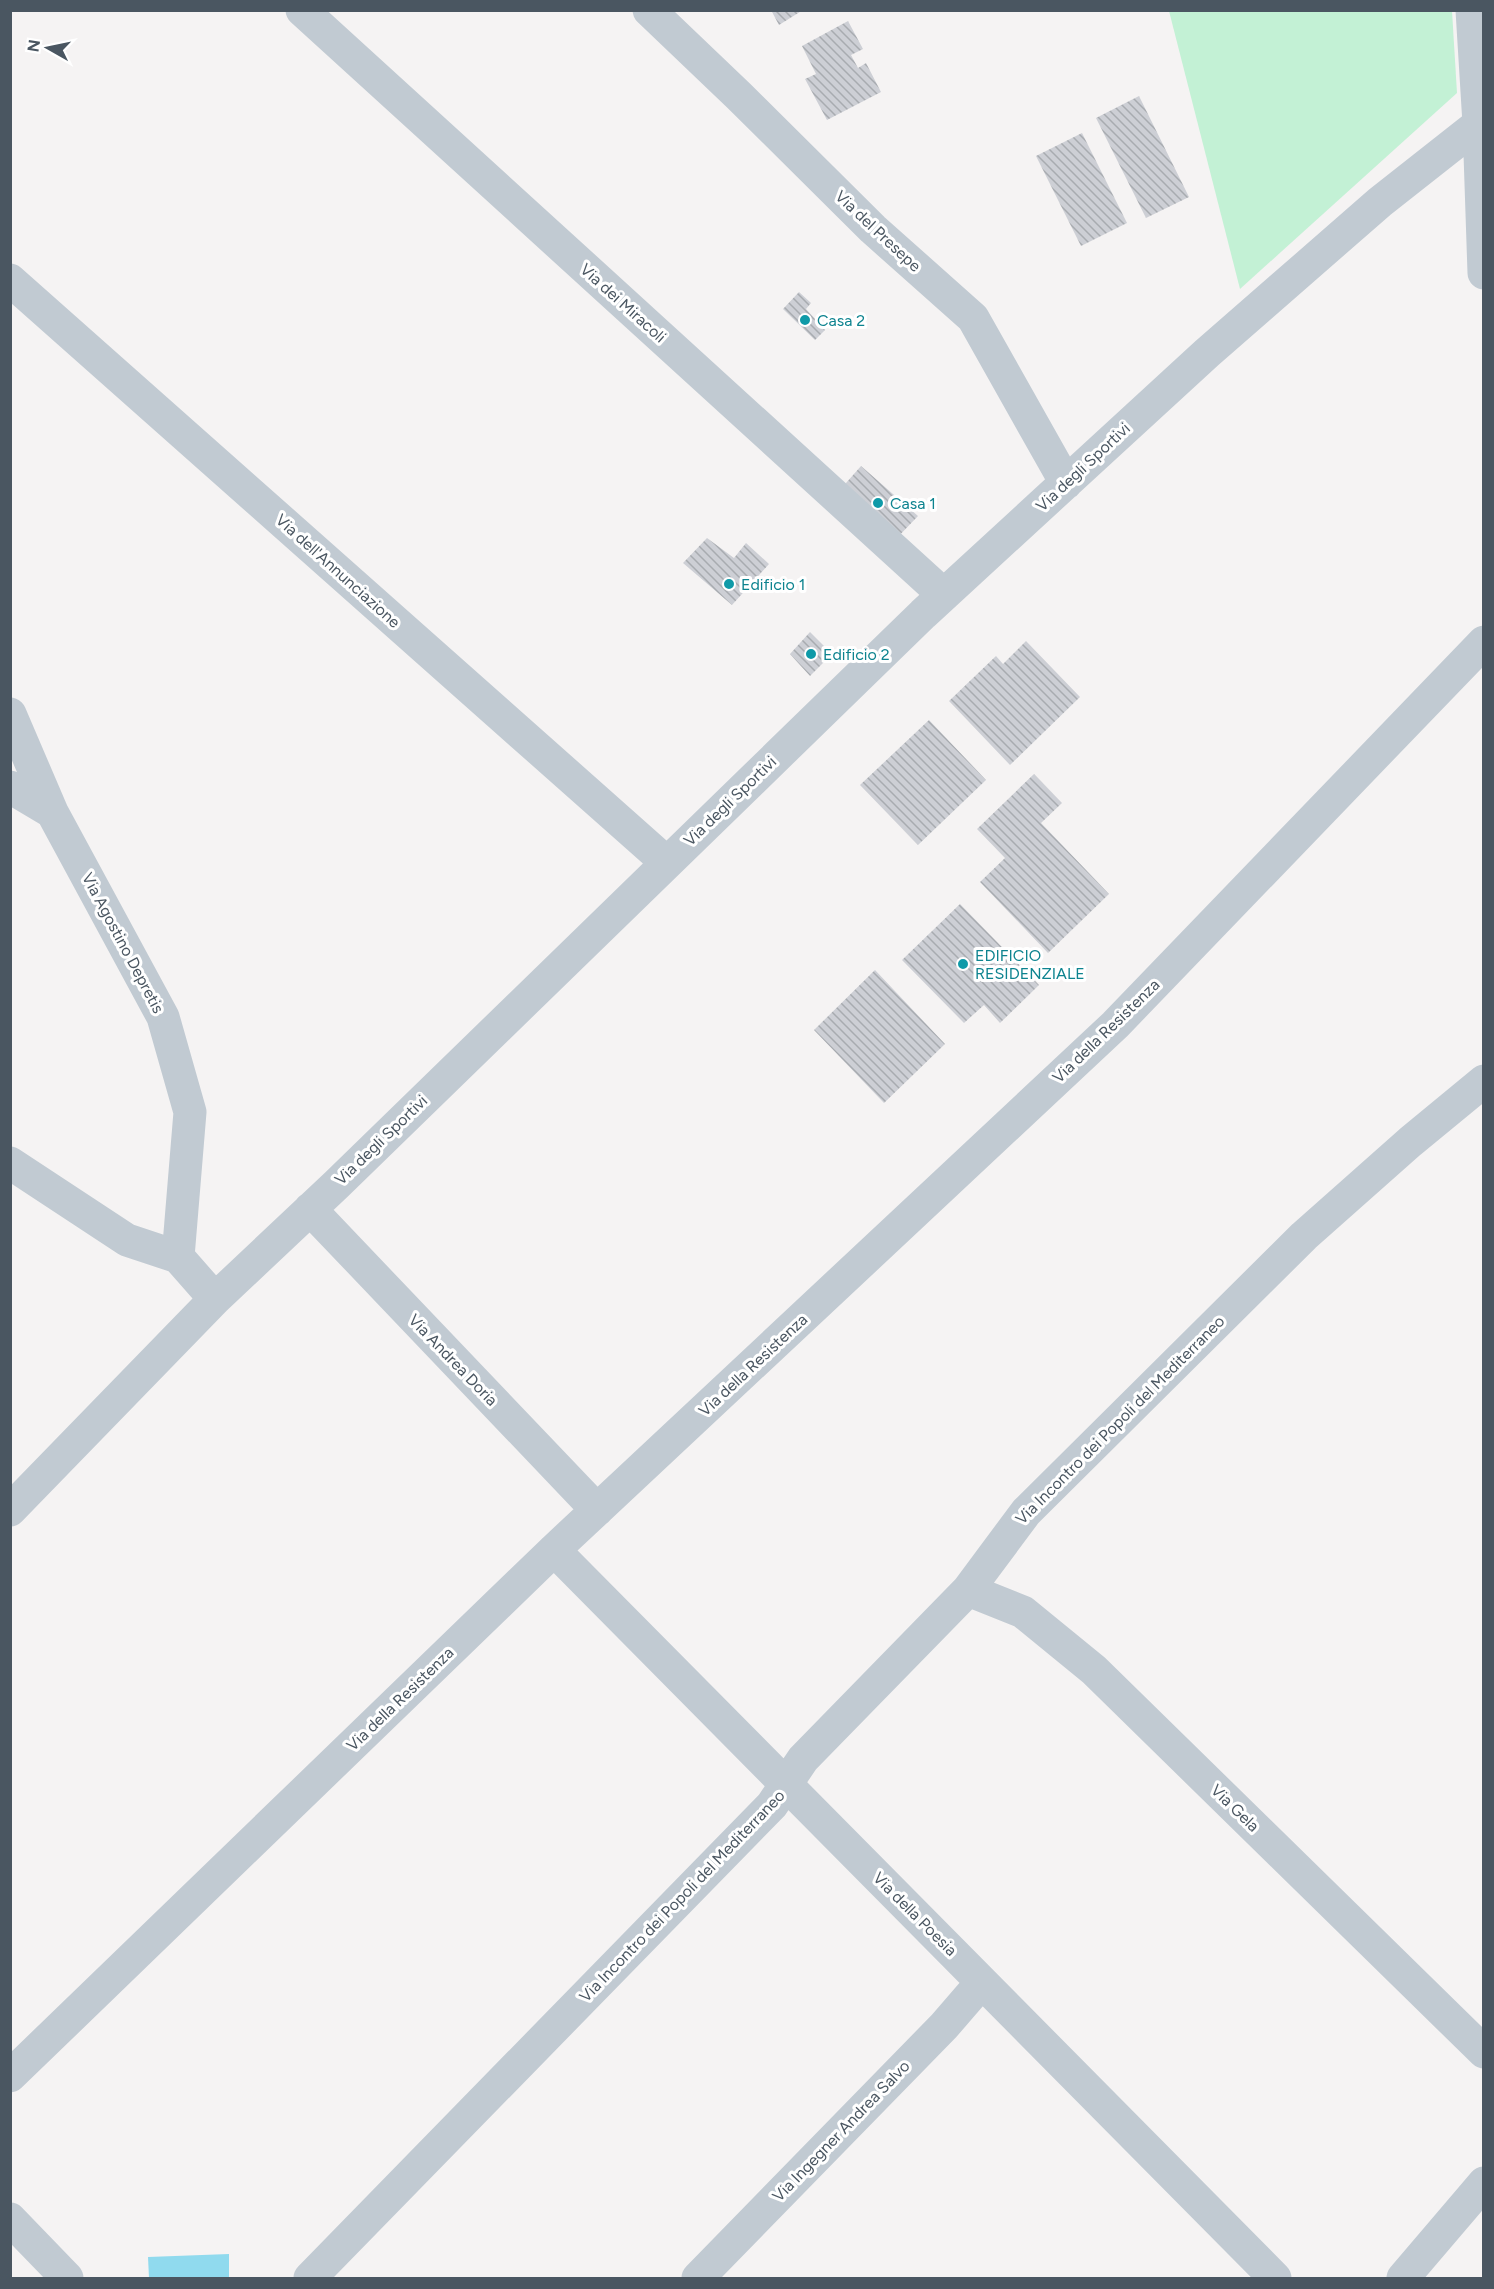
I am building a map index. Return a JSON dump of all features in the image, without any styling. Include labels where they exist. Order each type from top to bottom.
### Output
[{"type":"street","name":"Via dei Miracoli","points":[[302,10],[945,595]]},
{"type":"street","name":"Via del Presepe","points":[[649,10],[873,230],[973,318],[1066,483]]},
{"type":"street","points":[[1472,10],[1484,273]]},
{"type":"street","name":"Via degli Sportivi","points":[[10,1510],[215,1299],[945,595],[1207,353],[1380,202],[1479,124]]},
{"type":"street","name":"Via dell'Annunciazione","points":[[10,280],[666,862]]},
{"type":"street","name":"Via della Resistenza","points":[[10,2076],[554,1550],[1114,1025],[1484,642]]},
{"type":"street","name":"Via Agostino Depretis","points":[[10,714],[52,812],[163,1017],[189,1112],[178,1257]]},
{"type":"street","points":[[10,787],[52,812]]},
{"type":"street","name":"Via Incontro dei Popoli del Mediterraneo","points":[[310,2278],[764,1814],[787,1785],[803,1759],[968,1590],[1026,1512],[1304,1236],[1410,1142],[1484,1081]]},
{"type":"street","points":[[10,1163],[127,1240],[178,1257],[215,1299]]},
{"type":"street","name":"Via Andrea Doria","points":[[310,1209],[597,1510]]},
{"type":"street","name":"Via della Poesia","points":[[554,1550],[1275,2278]]},
{"type":"street","name":"Via Gela","points":[[968,1590],[1023,1611],[1094,1670],[1484,2052]]},
{"type":"street","name":"Via Ingegner Andrea Salvo","points":[[698,2278],[944,2026],[982,1982]]},
{"type":"street","points":[[1403,2278],[1484,2183]]},
{"type":"street","points":[[10,2219],[68,2278]]},
{"type":"green space","points":[[1169,11],[1452,11],[1457,93],[1240,289]]},
{"type":"water","points":[[229,2254],[229,2278],[149,2278],[148,2257]]},
{"type":"building","points":[[771,10],[803,10],[779,25]]},
{"type":"building","points":[[848,21],[863,49],[851,55],[858,68],[866,63],[881,92],[827,120],[805,79],[816,74],[802,46]]},
{"type":"building","points":[[1139,96],[1189,197],[1146,218],[1096,118]]},
{"type":"building","points":[[1082,133],[1127,223],[1081,246],[1036,156]]},
{"type":"building","name":"Casa 2","points":[[799,292],[811,303],[806,309],[825,330],[815,340],[783,309]]},
{"type":"building","name":"Casa 1","points":[[861,466],[918,516],[894,541],[839,491]]},
{"type":"building","name":"Edificio 1","points":[[707,538],[734,558],[746,543],[769,564],[732,605],[683,563]]},
{"type":"building","name":"Edificio 2","points":[[810,632],[832,654],[810,676],[790,654]]},
{"type":"building","points":[[1026,641],[1080,697],[1010,765],[949,701],[996,656],[1003,664]]},
{"type":"building","points":[[929,720],[986,780],[918,845],[860,785]]},
{"type":"building","points":[[1034,774],[1062,803],[1041,823],[1109,894],[1048,953],[980,882],[1005,858],[977,829]]},
{"type":"building","name":"EDIFICIO RESIDENZIALE","points":[[960,904],[1039,985],[1000,1023],[984,1005],[964,1023],[902,960]]},
{"type":"building","points":[[875,970],[945,1044],[884,1103],[814,1030]]},
{"type":"place","name":"Casa 2","points":[[805,320]]},
{"type":"place","name":"Casa 1","points":[[878,503]]},
{"type":"place","name":"Edificio 1","points":[[729,584]]},
{"type":"place","name":"Edificio 2","points":[[811,654]]},
{"type":"place","name":"EDIFICIO RESIDENZIALE","points":[[963,964]]}]
